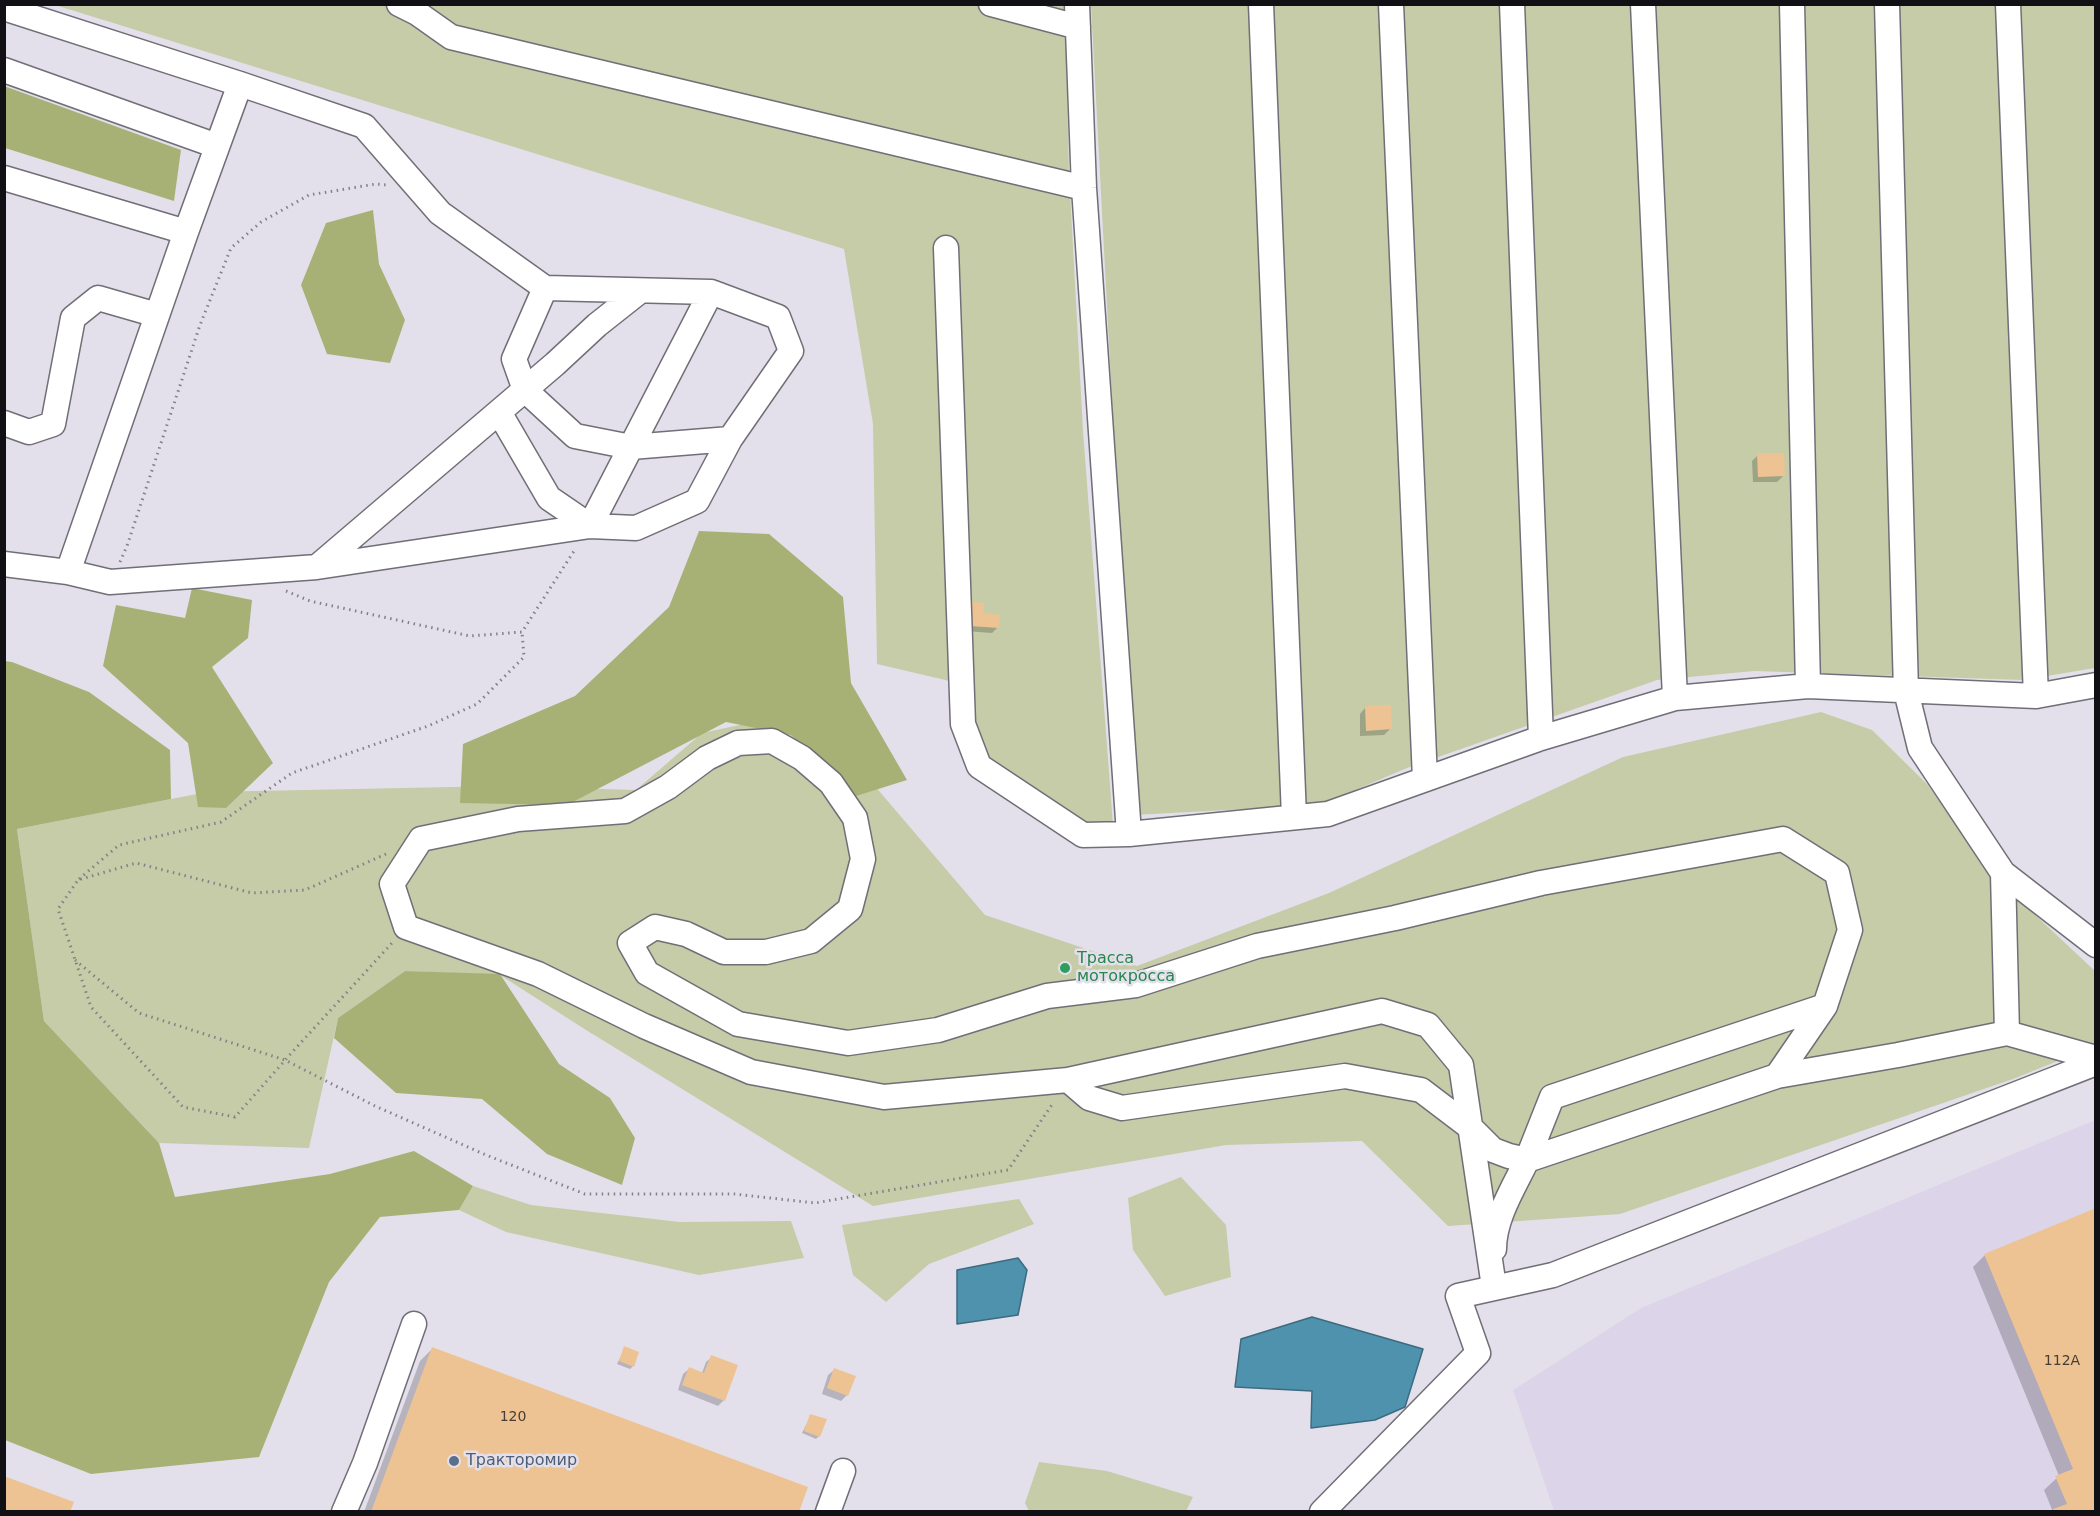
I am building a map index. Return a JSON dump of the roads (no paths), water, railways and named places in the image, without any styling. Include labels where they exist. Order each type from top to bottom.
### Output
[{"type":"street","points":[[399,4],[417,12],[451,37],[1084,188]]},
{"type":"street","points":[[991,4],[1077,16],[1084,188],[1129,834]]},
{"type":"street","points":[[1261,4],[1294,817]]},
{"type":"street","points":[[1390,4],[1425,779]]},
{"type":"street","points":[[1512,4],[1541,738]]},
{"type":"street","points":[[1643,4],[1675,698]]},
{"type":"street","points":[[1792,4],[1808,686]]},
{"type":"street","points":[[1887,4],[1906,691],[1920,748],[2002,873],[2096,945]]},
{"type":"street","points":[[2008,4],[2036,696]]},
{"type":"street","points":[[4,8],[364,126],[440,213],[545,288],[711,292],[778,317],[791,351],[730,439],[697,501],[636,528],[590,526],[317,567],[110,582],[68,572],[4,564]]},
{"type":"street","points":[[4,70],[217,146]]},
{"type":"street","points":[[68,572],[240,84]]},
{"type":"street","points":[[4,178],[186,232]]},
{"type":"street","points":[[946,248],[963,724],[979,766],[1083,835],[1129,834],[1328,814],[1541,738],[1675,698],[1808,686],[2036,696],[2096,685]]},
{"type":"street","points":[[545,288],[514,359],[525,390],[575,436],[631,447],[730,439]]},
{"type":"street","points":[[317,567],[525,390],[597,325],[640,291]]},
{"type":"street","points":[[590,526],[711,292]]},
{"type":"street","points":[[4,423],[29,432],[53,424],[73,318],[98,298],[157,315]]},
{"type":"street","points":[[499,412],[549,498],[590,526]]},
{"type":"street","points":[[1494,1287],[1461,1065],[1428,1025],[1382,1011],[1068,1080],[884,1098],[751,1072],[644,1026],[538,974],[406,927],[392,884],[421,839],[519,819],[625,811],[668,787],[707,758],[727,748],[738,743],[772,741],[802,758],[831,783],[855,818],[863,859],[850,909],[811,941],[766,952],[724,952],[686,934],[655,927],[630,943],[647,974],[738,1024],[848,1043],[939,1030],[1047,996],[1136,985],[1257,946],[1395,918],[1541,883],[1782,839],[1838,873],[1851,930],[1825,1006],[1777,1076]]},
{"type":"street","points":[[2002,873],[2007,1033]]},
{"type":"street","points":[[1494,1287],[1494,1236],[1552,1097],[1825,1006]]},
{"type":"street","points":[[1068,1080],[1089,1098],[1122,1108],[1345,1076],[1421,1090],[1471,1128],[1493,1150],[1527,1160],[1777,1076],[2007,1033],[2096,1058]]},
{"type":"street","points":[[1322,1512],[1478,1353],[1458,1296],[1552,1275],[2096,1063]]},
{"type":"street","points":[[344,1512],[365,1464],[414,1324]]},
{"type":"street","points":[[828,1512],[843,1471]]},
{"type":"water","points":[[1018,1258],[1027,1270],[1018,1315],[957,1324],[957,1270]]},
{"type":"water","points":[[1312,1317],[1423,1349],[1405,1407],[1375,1420],[1311,1428],[1312,1391],[1235,1387],[1241,1339]]},
{"type":"place","name":"Трасса мотокросса","points":[[1065,968]]},
{"type":"place","name":"Тракторомир","points":[[454,1461]]}]
